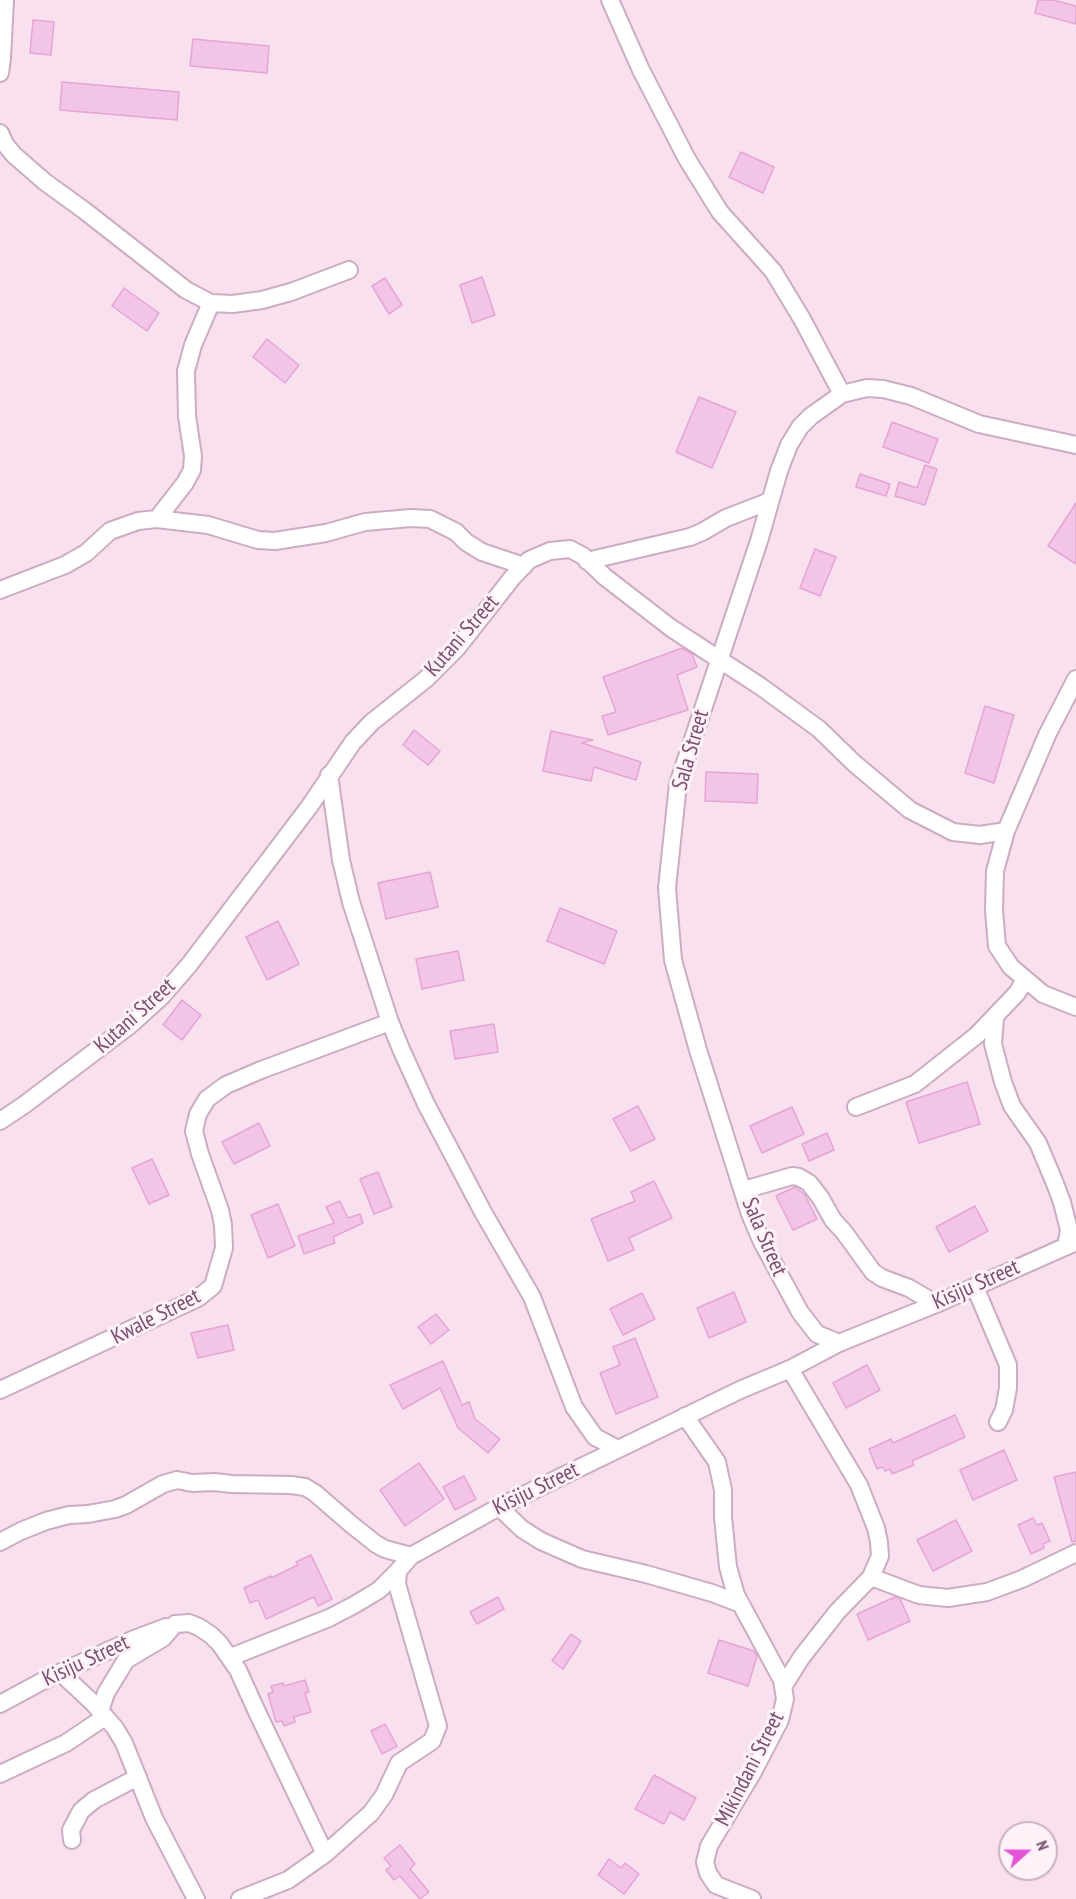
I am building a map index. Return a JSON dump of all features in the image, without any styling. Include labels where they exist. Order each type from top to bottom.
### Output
[{"type":"street","points":[[0,73],[5,0]]},
{"type":"street","points":[[610,0],[641,70],[687,159],[720,212],[773,271],[802,319],[842,394]]},
{"type":"street","points":[[0,132],[5,144],[14,155],[45,182],[186,290],[211,303],[233,304],[262,300],[291,292],[349,270]]},
{"type":"street","points":[[157,519],[185,483],[192,470],[194,456],[188,416],[186,371],[193,345],[211,303]]},
{"type":"street","name":"Sala Street","points":[[838,1343],[817,1334],[800,1312],[762,1242],[750,1214],[698,1050],[673,960],[667,888],[678,784],[739,605],[779,471],[789,445],[800,427],[811,416],[842,394],[867,388],[883,389],[912,396],[979,424],[1076,445]]},
{"type":"street","points":[[587,561],[690,537],[726,518],[770,501]]},
{"type":"street","points":[[0,590],[65,565],[86,553],[116,528],[138,520],[157,519],[208,525],[258,540],[275,541],[326,533],[364,522],[411,518],[430,519],[456,532],[466,542],[482,552],[524,566]]},
{"type":"street","name":"Kutani Street","points":[[0,1121],[130,1025],[162,996],[189,965],[309,807],[353,742],[372,722],[426,679],[457,648],[529,560],[550,551],[570,549],[587,561],[671,628],[760,686],[819,729],[855,764],[910,810],[953,832],[980,835],[1006,831]]},
{"type":"street","points":[[1076,679],[1048,733],[1006,831],[994,871],[994,923],[997,946],[1011,967],[1043,994],[1076,1007]]},
{"type":"street","points":[[329,775],[341,860],[351,902],[390,1022],[426,1104],[483,1212],[532,1297],[574,1407],[595,1437],[618,1449]]},
{"type":"street","points":[[856,1107],[915,1084],[977,1035],[1017,993],[1025,980]]},
{"type":"street","points":[[994,1018],[993,1044],[1000,1072],[1012,1106],[1038,1143],[1058,1192],[1071,1244]]},
{"type":"street","name":"Kwale Street","points":[[0,1390],[125,1334],[198,1298],[213,1286],[224,1248],[223,1225],[194,1131],[198,1114],[207,1099],[226,1085],[261,1070],[390,1022]]},
{"type":"street","points":[[744,1190],[792,1176],[799,1177],[809,1183],[820,1197],[833,1220],[873,1272],[882,1278],[909,1288],[936,1304]]},
{"type":"street","name":"Kisiju Street","points":[[231,1657],[328,1618],[354,1605],[379,1590],[411,1556],[499,1507],[838,1343],[936,1304],[1071,1244]]},
{"type":"street","points":[[975,1287],[1008,1365],[1008,1388],[1004,1410],[998,1422]]},
{"type":"street","points":[[783,1687],[801,1658],[832,1619],[871,1577],[880,1556],[879,1542],[859,1485],[790,1368]]},
{"type":"street","name":"Mikindani Street","points":[[685,1416],[717,1462],[723,1490],[728,1567],[741,1604],[782,1680],[785,1699],[780,1720],[753,1772],[709,1846],[705,1862],[708,1873],[716,1884],[752,1899]]},
{"type":"street","points":[[0,1542],[46,1521],[69,1515],[115,1509],[163,1484],[177,1480],[192,1483],[279,1484],[305,1487],[376,1544],[385,1549],[411,1556]]},
{"type":"street","points":[[499,1507],[522,1528],[541,1541],[582,1559],[645,1574],[712,1593],[741,1604]]},
{"type":"street","points":[[871,1577],[919,1595],[948,1598],[987,1592],[1022,1579],[1076,1553]]},
{"type":"street","points":[[240,1899],[288,1880],[325,1854],[371,1813],[384,1795],[399,1763],[432,1741],[438,1726],[397,1584],[398,1571]]},
{"type":"street","points":[[0,1774],[66,1743],[102,1714],[106,1693],[126,1660],[163,1638],[175,1624],[189,1623],[211,1635],[231,1657],[325,1854]]},
{"type":"street","name":"Kisiju Street","points":[[0,1704],[134,1639],[175,1624]]},
{"type":"street","points":[[61,1673],[78,1687],[124,1743],[154,1818],[196,1899]]},
{"type":"street","points":[[72,1840],[71,1830],[81,1811],[94,1800],[138,1778]]},
{"type":"shaded area","points":[[0,0],[1076,0],[1076,1899],[0,1899]]},
{"type":"building","points":[[1038,0],[1053,0],[1076,6],[1076,24],[1035,13]]},
{"type":"building","points":[[33,20],[54,22],[51,55],[30,53]]},
{"type":"building","points":[[193,39],[269,46],[267,73],[190,66]]},
{"type":"building","points":[[62,82],[179,92],[177,120],[60,110]]},
{"type":"building","points":[[741,152],[774,167],[763,193],[729,177]]},
{"type":"building","points":[[482,277],[495,315],[472,323],[460,285]]},
{"type":"building","points":[[385,278],[402,305],[389,314],[372,286]]},
{"type":"building","points":[[124,288],[159,313],[147,331],[112,306]]},
{"type":"building","points":[[267,339],[299,365],[285,383],[253,357]]},
{"type":"building","points":[[699,397],[736,412],[712,468],[676,452]]},
{"type":"building","points":[[892,422],[938,439],[929,463],[883,447]]},
{"type":"building","points":[[925,465],[937,469],[925,505],[895,496],[899,482],[917,488]]},
{"type":"building","points":[[860,474],[890,484],[886,496],[856,487]]},
{"type":"building","points":[[1076,503],[1076,564],[1048,546]]},
{"type":"building","points":[[815,549],[836,557],[820,596],[800,588]]},
{"type":"building","points":[[682,648],[692,654],[697,667],[677,675],[688,710],[608,735],[602,716],[616,712],[603,677]]},
{"type":"building","points":[[985,706],[1014,715],[994,783],[965,773]]},
{"type":"building","points":[[414,730],[440,751],[428,765],[403,745]]},
{"type":"building","points":[[551,731],[593,740],[582,743],[641,762],[636,780],[594,767],[591,781],[543,771]]},
{"type":"building","points":[[706,772],[758,774],[757,803],[705,801]]},
{"type":"building","points":[[430,872],[438,907],[386,919],[378,883]]},
{"type":"building","points":[[560,908],[617,931],[604,964],[547,941]]},
{"type":"building","points":[[278,921],[299,964],[267,980],[246,937]]},
{"type":"building","points":[[458,951],[464,980],[422,989],[416,959]]},
{"type":"building","points":[[182,1000],[201,1015],[182,1040],[163,1025]]},
{"type":"building","points":[[494,1024],[498,1052],[455,1059],[450,1031]]},
{"type":"building","points":[[967,1082],[980,1124],[919,1143],[906,1102]]},
{"type":"building","points":[[638,1106],[655,1139],[631,1151],[613,1119]]},
{"type":"building","points":[[792,1107],[804,1134],[762,1153],[750,1126]]},
{"type":"building","points":[[259,1123],[270,1146],[234,1164],[222,1142]]},
{"type":"building","points":[[827,1133],[834,1150],[809,1161],[802,1144]]},
{"type":"building","points":[[152,1159],[169,1195],[149,1204],[132,1168]]},
{"type":"building","points":[[378,1172],[392,1207],[374,1214],[360,1179]]},
{"type":"building","points":[[654,1181],[672,1218],[629,1238],[634,1250],[608,1261],[591,1219],[635,1201],[631,1192]]},
{"type":"building","points":[[795,1187],[805,1195],[817,1219],[793,1230],[776,1196]]},
{"type":"building","points":[[340,1201],[348,1218],[360,1214],[363,1223],[333,1237],[335,1243],[304,1254],[298,1236],[334,1223],[326,1207]]},
{"type":"building","points":[[278,1204],[295,1246],[268,1258],[251,1215]]},
{"type":"building","points":[[975,1206],[988,1231],[949,1252],[936,1227]]},
{"type":"building","points":[[734,1292],[746,1322],[709,1338],[697,1308]]},
{"type":"building","points":[[642,1293],[655,1319],[623,1335],[610,1309]]},
{"type":"building","points":[[436,1314],[449,1330],[431,1344],[418,1327]]},
{"type":"building","points":[[228,1325],[234,1350],[198,1358],[191,1333]]},
{"type":"building","points":[[635,1338],[658,1397],[616,1414],[600,1373],[620,1365],[613,1347]]},
{"type":"building","points":[[443,1361],[462,1405],[469,1402],[475,1419],[500,1439],[488,1453],[458,1428],[440,1388],[403,1409],[390,1385]]},
{"type":"building","points":[[867,1365],[880,1390],[846,1408],[833,1383]]},
{"type":"building","points":[[955,1415],[965,1437],[912,1461],[914,1465],[892,1474],[890,1469],[885,1471],[883,1467],[877,1469],[869,1449],[891,1439],[893,1443]]},
{"type":"building","points":[[1004,1450],[1017,1480],[973,1500],[960,1470]]},
{"type":"building","points":[[419,1463],[444,1499],[405,1526],[380,1490]]},
{"type":"building","points":[[1076,1472],[1076,1541],[1072,1542],[1054,1477]]},
{"type":"building","points":[[464,1476],[476,1499],[455,1510],[443,1487]]},
{"type":"building","points":[[1033,1518],[1037,1525],[1042,1523],[1050,1541],[1043,1544],[1044,1548],[1031,1554],[1018,1525]]},
{"type":"building","points":[[956,1520],[972,1551],[933,1571],[917,1540]]},
{"type":"building","points":[[311,1555],[332,1599],[318,1606],[314,1597],[266,1619],[258,1600],[250,1603],[244,1588],[298,1565],[296,1562]]},
{"type":"building","points":[[498,1597],[504,1609],[477,1624],[470,1612]]},
{"type":"building","points":[[895,1597],[900,1599],[910,1621],[868,1640],[857,1614]]},
{"type":"building","points":[[571,1634],[581,1641],[563,1669],[552,1661]]},
{"type":"building","points":[[719,1640],[754,1651],[757,1656],[748,1686],[708,1673]]},
{"type":"building","points":[[305,1680],[309,1692],[305,1693],[311,1712],[294,1717],[295,1722],[284,1726],[282,1721],[276,1722],[268,1694],[273,1692],[271,1686],[283,1683],[284,1686]]},
{"type":"building","points":[[385,1724],[397,1746],[382,1754],[371,1731]]},
{"type":"building","points":[[654,1775],[696,1798],[684,1820],[670,1812],[664,1824],[635,1809]]},
{"type":"building","points":[[400,1845],[415,1864],[410,1869],[429,1892],[420,1899],[400,1876],[394,1880],[386,1870],[391,1866],[384,1858]]},
{"type":"building","points":[[609,1859],[621,1868],[625,1863],[639,1874],[624,1894],[598,1875]]}]
